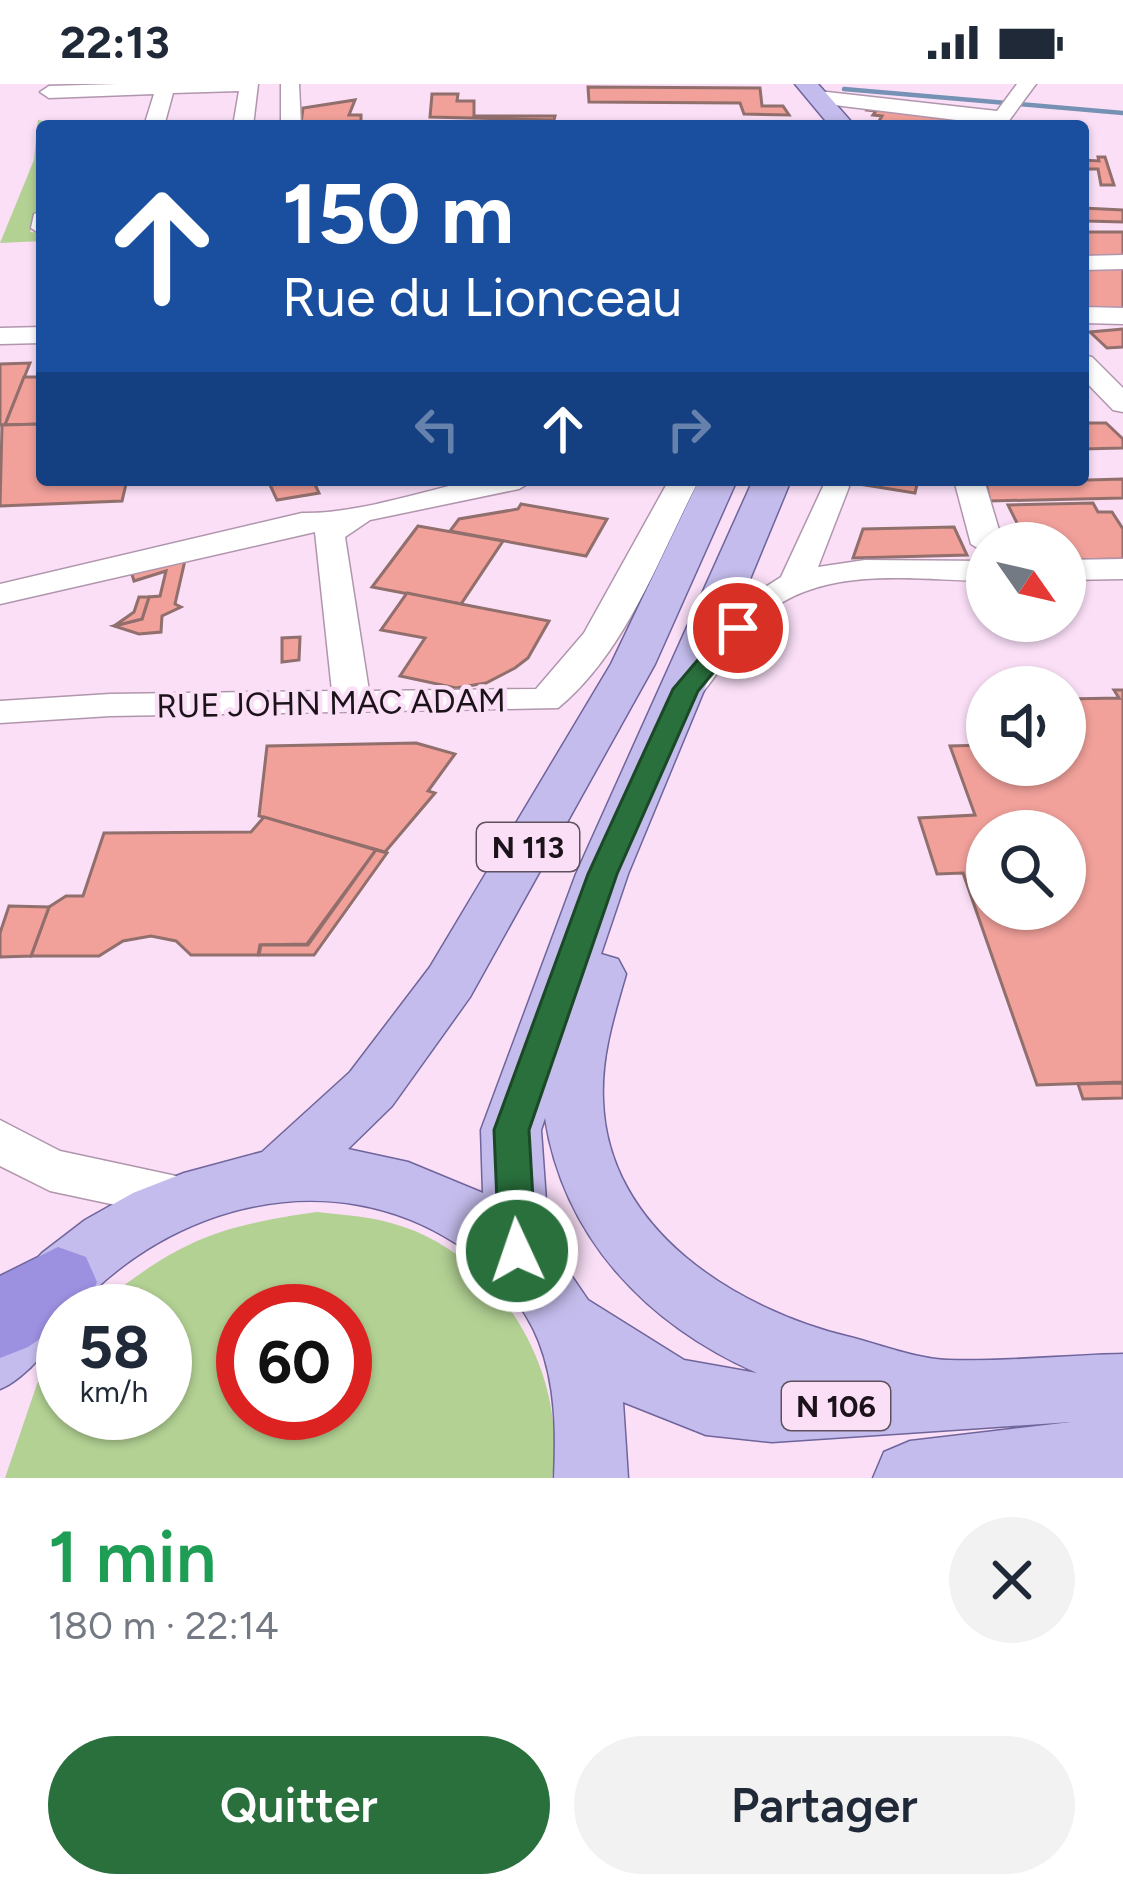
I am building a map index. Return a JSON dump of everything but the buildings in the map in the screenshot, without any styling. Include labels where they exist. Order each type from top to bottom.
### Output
[{"type":"main road","points":[[786,84],[817,120]]},
{"type":"main road","points":[[812,90],[838,120]]},
{"type":"main road","name":"N 113","points":[[280,1174],[371,1089],[450,982],[632,664],[715,486]]},
{"type":"main road","name":"N 113","points":[[517,1251],[512,1130],[602,874],[686,689],[770,486]]},
{"type":"main road","points":[[602,874],[609,938],[575,1056],[577,1140],[597,1199],[649,1265],[710,1315],[781,1351],[944,1394]]},
{"type":"main road","points":[[0,1357],[29,1302],[109,1240],[186,1198],[280,1174],[365,1175],[455,1205],[517,1251],[569,1324],[595,1427],[591,1478]]},
{"type":"main road","name":"N 106","points":[[569,1324],[615,1360],[680,1393],[766,1407],[1123,1388]]},
{"type":"main road","points":[[910,1478],[1123,1451]]},
{"type":"street","points":[[50,92],[131,98],[164,88],[249,85],[244,120]]},
{"type":"street","points":[[289,87],[290,120]]},
{"type":"street","points":[[156,120],[164,88]]},
{"type":"street","points":[[812,90],[858,101],[1007,106]]},
{"type":"street","points":[[858,101],[874,120]]},
{"type":"street","points":[[1089,262],[1123,262]]},
{"type":"street","points":[[1089,315],[1123,316]]},
{"type":"street","points":[[3,336],[36,335]]},
{"type":"street","points":[[1089,369],[1123,404]]},
{"type":"street","points":[[352,702],[329,534],[360,513],[490,486]]},
{"type":"street","name":"RUE JOHN MAC ADAM","points":[[0,712],[545,700],[557,693],[592,645],[681,486]]},
{"type":"street","points":[[971,486],[981,522]]},
{"type":"street","points":[[796,581],[834,487]]},
{"type":"street","points":[[0,594],[302,522],[340,523]]},
{"type":"street","points":[[1086,569],[1123,568]]},
{"type":"street","points":[[686,689],[752,608],[796,581],[816,574],[966,572]]},
{"type":"street","points":[[0,1141],[50,1170],[186,1198]]},
{"type":"green space","points":[[36,140],[36,218],[30,232],[36,232],[36,241],[0,243],[34,160]]},
{"type":"green space","points":[[317,1212],[364,1217],[429,1238],[463,1260],[518,1321],[536,1358],[549,1397],[552,1478],[5,1478],[36,1387],[36,1440],[192,1440],[192,1284],[127,1284],[195,1242],[248,1224]]},
{"type":"waterway","points":[[844,89],[1123,113]]},
{"type":"route","points":[[517,1251],[512,1130],[602,874],[686,689],[738,628]]}]
